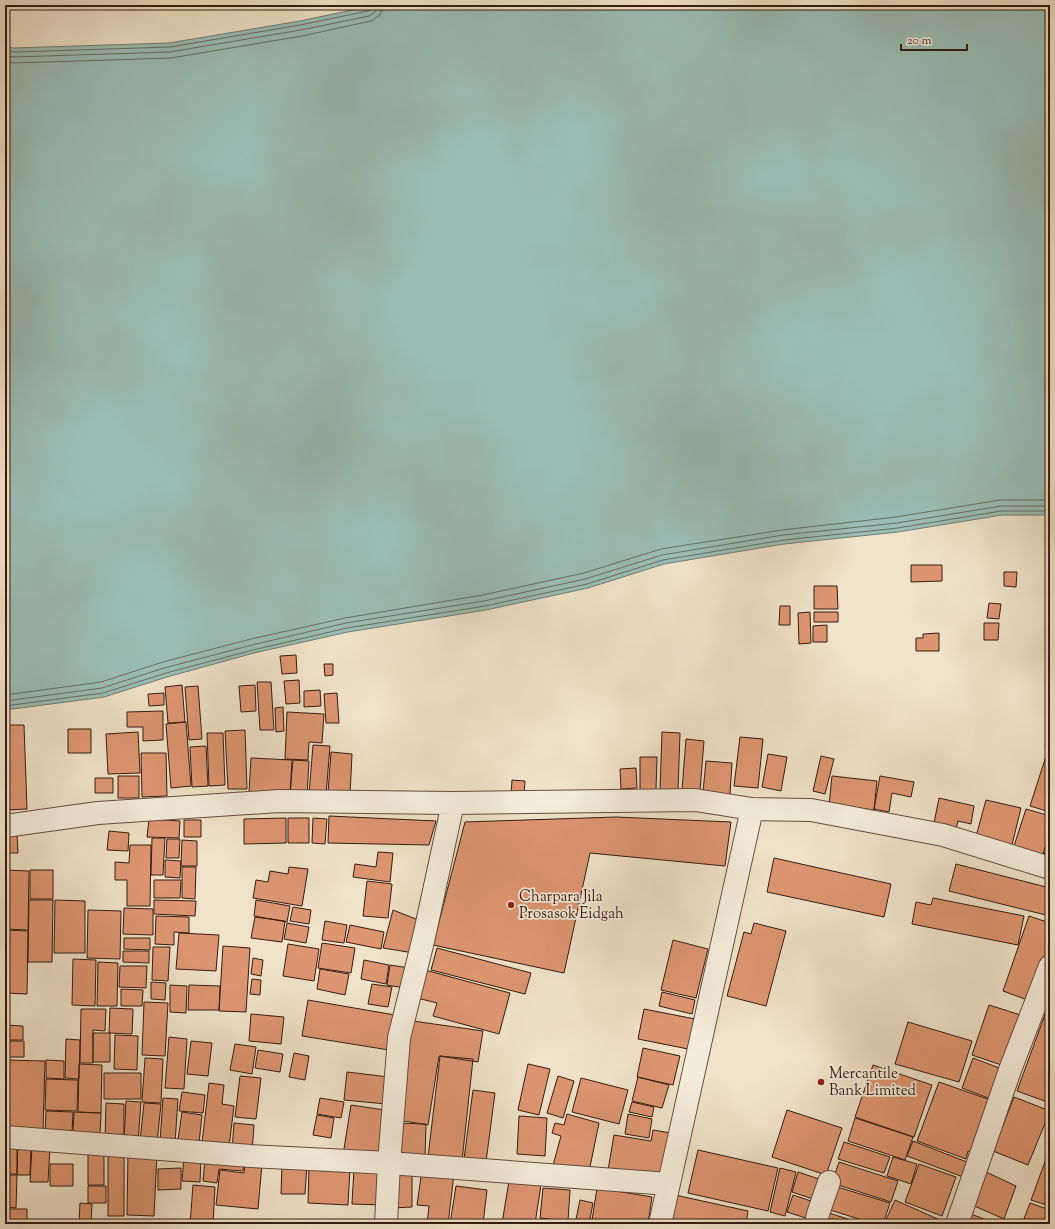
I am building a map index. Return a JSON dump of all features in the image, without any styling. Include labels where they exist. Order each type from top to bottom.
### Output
[{"type":"street","points":[[5,826],[98,813],[279,801],[452,803],[695,800],[752,809],[811,810],[943,835],[1050,868]]},
{"type":"street","points":[[386,1224],[388,1163],[399,1038],[424,937],[452,803]]},
{"type":"street","points":[[660,1224],[752,809]]},
{"type":"street","points":[[957,1224],[1010,1070],[1050,966]]},
{"type":"street","points":[[5,1137],[251,1156],[388,1163],[669,1184]]},
{"type":"street","points":[[816,1224],[829,1182]]},
{"type":"water","points":[[376,5],[1050,5],[1050,515],[1002,515],[898,532],[784,544],[664,564],[588,588],[486,610],[348,632],[254,653],[167,677],[104,697],[5,710],[5,47],[14,48],[169,43],[300,21]]},
{"type":"building","points":[[911,565],[942,565],[942,581],[911,582]]},
{"type":"building","points":[[1004,572],[1017,572],[1016,587],[1004,586]]},
{"type":"building","points":[[814,586],[837,586],[838,609],[814,609]]},
{"type":"building","points":[[989,603],[1001,604],[999,619],[987,618]]},
{"type":"building","points":[[780,606],[790,606],[790,625],[779,625]]},
{"type":"building","points":[[810,612],[811,643],[799,644],[798,613]]},
{"type":"building","points":[[814,612],[838,612],[838,622],[814,622]]},
{"type":"building","points":[[984,623],[999,623],[998,640],[984,640]]},
{"type":"building","points":[[827,625],[827,642],[813,642],[813,626]]},
{"type":"building","points":[[939,633],[939,651],[916,651],[916,638],[923,638],[923,634]]},
{"type":"building","points":[[296,655],[297,673],[282,674],[280,656]]},
{"type":"building","points":[[324,664],[333,664],[333,675],[325,676]]},
{"type":"building","points":[[299,680],[300,703],[286,704],[284,681]]},
{"type":"building","points":[[257,682],[271,682],[274,730],[260,730]]},
{"type":"building","points":[[182,685],[185,722],[168,723],[165,687]]},
{"type":"building","points":[[255,685],[256,711],[241,712],[239,686]]},
{"type":"building","points":[[198,686],[202,739],[189,740],[185,687]]},
{"type":"building","points":[[320,690],[321,706],[304,707],[304,691]]},
{"type":"building","points":[[164,693],[164,705],[149,706],[148,694]]},
{"type":"building","points":[[337,693],[339,723],[326,723],[324,694]]},
{"type":"building","points":[[283,707],[284,731],[276,732],[275,708]]},
{"type":"building","points":[[163,711],[163,740],[143,741],[143,727],[127,727],[127,712]]},
{"type":"building","points":[[287,712],[324,714],[322,743],[309,742],[308,760],[285,759]]},
{"type":"building","points":[[186,722],[191,786],[171,788],[166,724]]},
{"type":"building","points":[[5,725],[24,725],[27,809],[5,810]]},
{"type":"building","points":[[1050,728],[1050,747],[1045,746]]},
{"type":"building","points":[[68,729],[91,729],[91,753],[68,753]]},
{"type":"building","points":[[245,730],[247,789],[228,789],[225,731]]},
{"type":"building","points":[[138,732],[140,773],[108,774],[106,734]]},
{"type":"building","points":[[662,732],[680,733],[678,791],[660,791]]},
{"type":"building","points":[[207,733],[223,733],[225,785],[209,786]]},
{"type":"building","points":[[740,737],[763,739],[758,788],[734,786]]},
{"type":"building","points":[[686,739],[704,741],[700,791],[682,790]]},
{"type":"building","points":[[313,745],[330,746],[326,795],[309,794]]},
{"type":"building","points":[[206,746],[208,786],[192,787],[190,747]]},
{"type":"building","points":[[331,752],[352,754],[350,795],[328,793]]},
{"type":"building","points":[[141,753],[166,753],[167,796],[142,797]]},
{"type":"building","points":[[768,754],[787,757],[781,791],[762,787]]},
{"type":"building","points":[[821,756],[834,759],[825,794],[813,791]]},
{"type":"building","points":[[1046,756],[1050,757],[1050,812],[1030,806]]},
{"type":"building","points":[[640,757],[657,757],[656,790],[640,790]]},
{"type":"building","points":[[251,758],[292,760],[290,794],[249,792]]},
{"type":"building","points":[[293,760],[309,761],[307,796],[290,795]]},
{"type":"building","points":[[706,761],[732,763],[730,794],[703,792]]},
{"type":"building","points":[[636,768],[637,788],[621,789],[620,769]]},
{"type":"building","points":[[118,776],[139,776],[139,798],[118,798]]},
{"type":"building","points":[[832,776],[877,781],[874,810],[829,805]]},
{"type":"building","points":[[880,776],[914,782],[911,797],[892,793],[889,812],[874,809]]},
{"type":"building","points":[[95,778],[113,778],[113,793],[95,793]]},
{"type":"building","points":[[512,780],[525,781],[524,795],[511,795]]},
{"type":"building","points":[[939,798],[974,806],[971,824],[958,821],[955,833],[933,828]]},
{"type":"building","points":[[986,800],[1021,808],[1011,849],[975,840]]},
{"type":"building","points":[[1026,809],[1050,816],[1050,830],[1042,858],[1013,849]]},
{"type":"building","points":[[329,816],[436,821],[429,845],[328,843]]},
{"type":"building","name":"Charpara Jila Prosasok Eidgah","points":[[616,817],[731,822],[725,866],[590,853],[564,973],[433,945],[465,822]]},
{"type":"building","points":[[286,818],[286,843],[244,844],[244,819]]},
{"type":"building","points":[[288,818],[309,818],[309,843],[288,843]]},
{"type":"building","points":[[313,818],[327,819],[325,844],[312,843]]},
{"type":"building","points":[[149,819],[180,821],[179,838],[147,837]]},
{"type":"building","points":[[184,820],[201,820],[201,837],[184,837]]},
{"type":"building","points":[[109,831],[129,833],[128,851],[107,850]]},
{"type":"building","points":[[5,834],[17,834],[18,853],[5,853]]},
{"type":"building","points":[[1050,836],[1050,861],[1043,858]]},
{"type":"building","points":[[152,838],[165,838],[163,875],[151,875]]},
{"type":"building","points":[[167,839],[180,839],[179,858],[166,858]]},
{"type":"building","points":[[182,840],[197,841],[197,866],[181,866]]},
{"type":"building","points":[[130,845],[151,845],[150,906],[127,906],[127,880],[115,880],[115,862],[129,863]]},
{"type":"building","points":[[378,852],[393,853],[390,882],[353,877],[355,864],[376,867]]},
{"type":"building","points":[[774,858],[891,884],[884,917],[767,892]]},
{"type":"building","points":[[165,860],[181,861],[180,878],[165,877]]},
{"type":"building","points":[[956,864],[1050,888],[1050,916],[949,891]]},
{"type":"building","points":[[182,867],[196,867],[195,899],[182,898]]},
{"type":"building","points":[[289,867],[308,869],[302,906],[253,898],[256,880],[268,882],[270,871],[288,874]]},
{"type":"building","points":[[5,870],[29,871],[28,930],[5,929]]},
{"type":"building","points":[[30,870],[53,870],[53,899],[30,899]]},
{"type":"building","points":[[154,880],[181,880],[180,898],[154,898]]},
{"type":"building","points":[[367,881],[392,884],[388,918],[363,916]]},
{"type":"building","points":[[933,898],[1024,916],[1018,945],[912,924],[916,902],[931,905]]},
{"type":"building","points":[[29,900],[53,900],[52,962],[28,962]]},
{"type":"building","points":[[55,900],[85,901],[85,953],[54,953]]},
{"type":"building","points":[[154,900],[196,901],[195,916],[154,914]]},
{"type":"building","points":[[256,900],[290,906],[287,922],[254,916]]},
{"type":"building","points":[[293,907],[311,910],[309,924],[290,921]]},
{"type":"building","points":[[124,908],[153,909],[153,935],[123,934]]},
{"type":"building","points":[[88,910],[121,911],[120,959],[87,958]]},
{"type":"building","points":[[393,910],[421,921],[414,953],[383,948]]},
{"type":"building","points":[[156,916],[189,917],[189,933],[174,932],[174,945],[155,944]]},
{"type":"building","points":[[1029,916],[1050,923],[1050,954],[1033,1002],[1003,991]]},
{"type":"building","points":[[255,917],[285,921],[282,942],[251,938]]},
{"type":"building","points":[[325,921],[347,925],[344,943],[322,940]]},
{"type":"building","points":[[287,923],[309,927],[306,943],[284,939]]},
{"type":"building","points":[[754,923],[786,931],[766,1006],[727,996],[744,932],[751,934]]},
{"type":"building","points":[[350,925],[384,932],[381,949],[346,942]]},
{"type":"building","points":[[5,930],[28,931],[27,994],[5,993]]},
{"type":"building","points":[[179,933],[219,935],[216,971],[176,969]]},
{"type":"building","points":[[124,938],[150,938],[150,950],[124,949]]},
{"type":"building","points":[[673,940],[708,949],[696,998],[661,990]]},
{"type":"building","points":[[322,943],[355,948],[351,973],[318,968]]},
{"type":"building","points":[[288,944],[319,949],[314,981],[283,976]]},
{"type":"building","points":[[223,946],[250,948],[246,1012],[219,1011]]},
{"type":"building","points":[[153,947],[170,947],[168,981],[152,980]]},
{"type":"building","points":[[437,948],[531,973],[525,994],[431,970]]},
{"type":"building","points":[[123,951],[149,951],[149,963],[123,962]]},
{"type":"building","points":[[253,958],[263,960],[261,976],[251,974]]},
{"type":"building","points":[[73,959],[96,960],[95,1006],[72,1005]]},
{"type":"building","points":[[364,960],[389,965],[386,984],[361,979]]},
{"type":"building","points":[[98,962],[118,963],[117,1006],[97,1006]]},
{"type":"building","points":[[390,965],[409,968],[405,988],[387,985]]},
{"type":"building","points":[[120,966],[147,966],[146,988],[119,987]]},
{"type":"building","points":[[320,969],[349,974],[345,995],[317,989]]},
{"type":"building","points":[[425,970],[510,993],[499,1034],[433,1016],[437,1003],[417,998]]},
{"type":"building","points":[[252,979],[261,980],[260,995],[250,994]]},
{"type":"building","points":[[151,982],[166,983],[165,1000],[151,999]]},
{"type":"building","points":[[372,984],[392,987],[388,1007],[368,1004]]},
{"type":"building","points":[[170,985],[187,986],[186,1013],[170,1012]]},
{"type":"building","points":[[189,985],[220,986],[219,1010],[188,1010]]},
{"type":"building","points":[[121,989],[143,990],[142,1006],[121,1006]]},
{"type":"building","points":[[662,992],[695,1000],[692,1014],[659,1006]]},
{"type":"building","points":[[308,1000],[395,1015],[389,1050],[302,1036]]},
{"type":"building","points":[[1050,1001],[1050,1103],[1017,1091]]},
{"type":"building","points":[[144,1002],[168,1003],[165,1056],[142,1055]]},
{"type":"building","points":[[989,1005],[1027,1017],[1010,1068],[972,1055]]},
{"type":"building","points":[[110,1008],[133,1009],[132,1034],[109,1033]]},
{"type":"building","points":[[81,1009],[106,1009],[105,1031],[93,1030],[93,1063],[80,1063]]},
{"type":"building","points":[[644,1009],[695,1019],[688,1049],[638,1039]]},
{"type":"building","points":[[251,1014],[284,1017],[281,1044],[249,1041]]},
{"type":"building","points":[[413,1021],[483,1031],[478,1062],[439,1056],[428,1125],[398,1120]]},
{"type":"building","points":[[908,1022],[972,1041],[959,1082],[895,1064]]},
{"type":"building","points":[[5,1025],[23,1026],[23,1040],[5,1040]]},
{"type":"building","points":[[93,1033],[110,1033],[110,1062],[93,1062]]},
{"type":"building","points":[[115,1035],[138,1036],[137,1070],[114,1069]]},
{"type":"building","points":[[169,1037],[187,1039],[184,1089],[165,1088]]},
{"type":"building","points":[[66,1039],[80,1040],[79,1079],[65,1078]]},
{"type":"building","points":[[5,1041],[24,1041],[24,1057],[5,1057]]},
{"type":"building","points":[[191,1041],[212,1043],[208,1076],[187,1074]]},
{"type":"building","points":[[235,1044],[256,1047],[252,1074],[230,1070]]},
{"type":"building","points":[[643,1048],[680,1056],[673,1085],[637,1077]]},
{"type":"building","points":[[258,1050],[283,1054],[280,1072],[255,1068]]},
{"type":"building","points":[[294,1053],[309,1056],[305,1080],[289,1077]]},
{"type":"building","points":[[440,1056],[473,1059],[462,1161],[428,1157]]},
{"type":"building","points":[[145,1058],[163,1059],[161,1103],[142,1102]]},
{"type":"building","points":[[973,1058],[1007,1071],[996,1101],[962,1088]]},
{"type":"building","points":[[5,1060],[45,1061],[43,1132],[5,1131]]},
{"type":"building","points":[[46,1060],[64,1061],[64,1079],[46,1078]]},
{"type":"building","points":[[79,1064],[102,1065],[101,1113],[78,1112]]},
{"type":"building","points":[[528,1064],[550,1069],[539,1115],[518,1110]]},
{"type":"building","points":[[873,1065],[932,1085],[914,1137],[855,1117]]},
{"type":"building","points":[[347,1072],[389,1077],[386,1104],[344,1100]]},
{"type":"building","points":[[104,1073],[141,1073],[141,1099],[104,1099]]},
{"type":"building","points":[[240,1076],[261,1078],[256,1119],[235,1117]]},
{"type":"building","points":[[558,1076],[574,1081],[563,1118],[547,1113]]},
{"type":"building","points":[[638,1077],[669,1085],[662,1108],[632,1101]]},
{"type":"building","points":[[581,1078],[628,1090],[619,1124],[572,1112]]},
{"type":"building","points":[[46,1079],[78,1080],[77,1111],[45,1110]]},
{"type":"building","points":[[939,1082],[996,1102],[976,1154],[968,1151],[966,1159],[917,1141]]},
{"type":"building","points":[[209,1083],[224,1085],[222,1104],[234,1106],[229,1147],[202,1143]]},
{"type":"building","points":[[473,1090],[495,1093],[486,1162],[464,1159]]},
{"type":"building","points":[[182,1092],[205,1095],[203,1113],[179,1111]]},
{"type":"building","points":[[1014,1097],[1050,1111],[1028,1165],[993,1151]]},
{"type":"building","points":[[163,1098],[178,1099],[175,1143],[160,1142]]},
{"type":"building","points":[[320,1098],[344,1102],[341,1118],[317,1114]]},
{"type":"building","points":[[126,1101],[141,1102],[138,1142],[124,1141]]},
{"type":"building","points":[[632,1102],[654,1107],[652,1117],[629,1112]]},
{"type":"building","points":[[106,1103],[124,1104],[124,1140],[105,1140]]},
{"type":"building","points":[[144,1103],[161,1104],[157,1143],[140,1141]]},
{"type":"building","points":[[351,1105],[385,1110],[378,1160],[343,1155]]},
{"type":"building","points":[[787,1110],[842,1128],[826,1175],[772,1157]]},
{"type":"building","points":[[46,1111],[73,1112],[72,1133],[45,1133]]},
{"type":"building","points":[[74,1112],[101,1113],[100,1134],[73,1133]]},
{"type":"building","points":[[182,1112],[202,1115],[199,1143],[178,1140]]},
{"type":"building","points":[[567,1114],[599,1123],[589,1172],[552,1169],[561,1136],[552,1133],[555,1123],[564,1125]]},
{"type":"building","points":[[628,1114],[652,1119],[649,1138],[625,1134]]},
{"type":"building","points":[[317,1115],[334,1118],[331,1138],[313,1135]]},
{"type":"building","points":[[519,1116],[547,1118],[545,1156],[517,1154]]},
{"type":"building","points":[[855,1118],[913,1137],[905,1160],[848,1141]]},
{"type":"building","points":[[234,1123],[254,1125],[252,1153],[232,1151]]},
{"type":"building","points":[[395,1123],[426,1124],[425,1157],[394,1156]]},
{"type":"building","points":[[653,1130],[677,1134],[667,1178],[608,1170],[614,1135],[651,1141]]},
{"type":"building","points":[[5,1141],[17,1142],[17,1174],[5,1174]]},
{"type":"building","points":[[913,1141],[972,1164],[966,1178],[907,1156]]},
{"type":"building","points":[[18,1142],[31,1142],[30,1175],[17,1175]]},
{"type":"building","points":[[844,1142],[890,1157],[884,1173],[838,1159]]},
{"type":"building","points":[[32,1147],[50,1147],[48,1182],[30,1182]]},
{"type":"building","points":[[698,1150],[778,1168],[768,1211],[688,1193]]},
{"type":"building","points":[[88,1153],[104,1153],[104,1185],[88,1185]]},
{"type":"building","points":[[128,1153],[157,1153],[154,1216],[127,1215]]},
{"type":"building","points":[[108,1155],[124,1155],[124,1216],[108,1216]]},
{"type":"building","points":[[184,1156],[201,1158],[200,1182],[182,1181]]},
{"type":"building","points":[[893,1157],[917,1164],[911,1184],[887,1176]]},
{"type":"building","points":[[205,1159],[244,1163],[243,1171],[219,1169],[217,1183],[203,1181]]},
{"type":"building","points":[[1046,1159],[1050,1161],[1050,1206],[1031,1200]]},
{"type":"building","points":[[839,1162],[898,1181],[891,1202],[832,1183]]},
{"type":"building","points":[[245,1163],[262,1164],[258,1209],[216,1205],[220,1170],[244,1173]]},
{"type":"building","points":[[50,1164],[73,1164],[73,1186],[50,1186]]},
{"type":"building","points":[[282,1164],[307,1165],[305,1194],[281,1194]]},
{"type":"building","points":[[919,1164],[956,1177],[942,1216],[905,1202]]},
{"type":"building","points":[[309,1167],[350,1168],[348,1205],[308,1203]]},
{"type":"building","points":[[181,1168],[181,1189],[158,1190],[158,1169]]},
{"type":"building","points":[[354,1168],[384,1169],[383,1205],[352,1204]]},
{"type":"building","points":[[780,1168],[796,1172],[785,1216],[770,1212]]},
{"type":"building","points":[[422,1170],[454,1174],[448,1224],[427,1224],[429,1206],[417,1205]]},
{"type":"building","points":[[984,1171],[1016,1186],[1004,1219],[972,1205]]},
{"type":"building","points":[[798,1172],[825,1181],[819,1201],[792,1192]]},
{"type":"building","points":[[391,1174],[412,1174],[412,1207],[392,1208]]},
{"type":"building","points":[[5,1175],[17,1175],[16,1208],[5,1207]]},
{"type":"building","points":[[509,1181],[541,1185],[535,1224],[502,1223]]},
{"type":"building","points":[[193,1185],[215,1187],[213,1224],[190,1224]]},
{"type":"building","points":[[88,1186],[106,1186],[106,1203],[88,1203]]},
{"type":"building","points":[[456,1186],[487,1190],[483,1224],[450,1224]]},
{"type":"building","points":[[834,1186],[890,1203],[883,1224],[875,1224],[827,1209]]},
{"type":"building","points":[[543,1188],[570,1190],[568,1221],[540,1218]]},
{"type":"building","points":[[597,1188],[652,1197],[648,1224],[615,1224],[592,1220]]},
{"type":"building","points":[[675,1195],[748,1211],[746,1224],[668,1224]]},
{"type":"building","points":[[793,1195],[817,1203],[812,1220],[787,1212]]},
{"type":"building","points":[[580,1200],[593,1203],[589,1224],[575,1224]]},
{"type":"building","points":[[895,1200],[949,1224],[884,1224]]},
{"type":"building","points":[[80,1203],[92,1204],[91,1224],[79,1224]]},
{"type":"building","points":[[1030,1203],[1050,1210],[1050,1220],[1048,1224],[1022,1224]]},
{"type":"building","points":[[5,1209],[27,1209],[27,1224],[5,1224]]},
{"type":"building","points":[[826,1212],[863,1224],[821,1224]]},
{"type":"building","points":[[971,1214],[997,1224],[967,1224]]},
{"type":"place","name":"Charpara Jila Prosasok Eidgah","points":[[511,905]]},
{"type":"place","name":"Mercantile Bank Limited","points":[[821,1082]]}]
